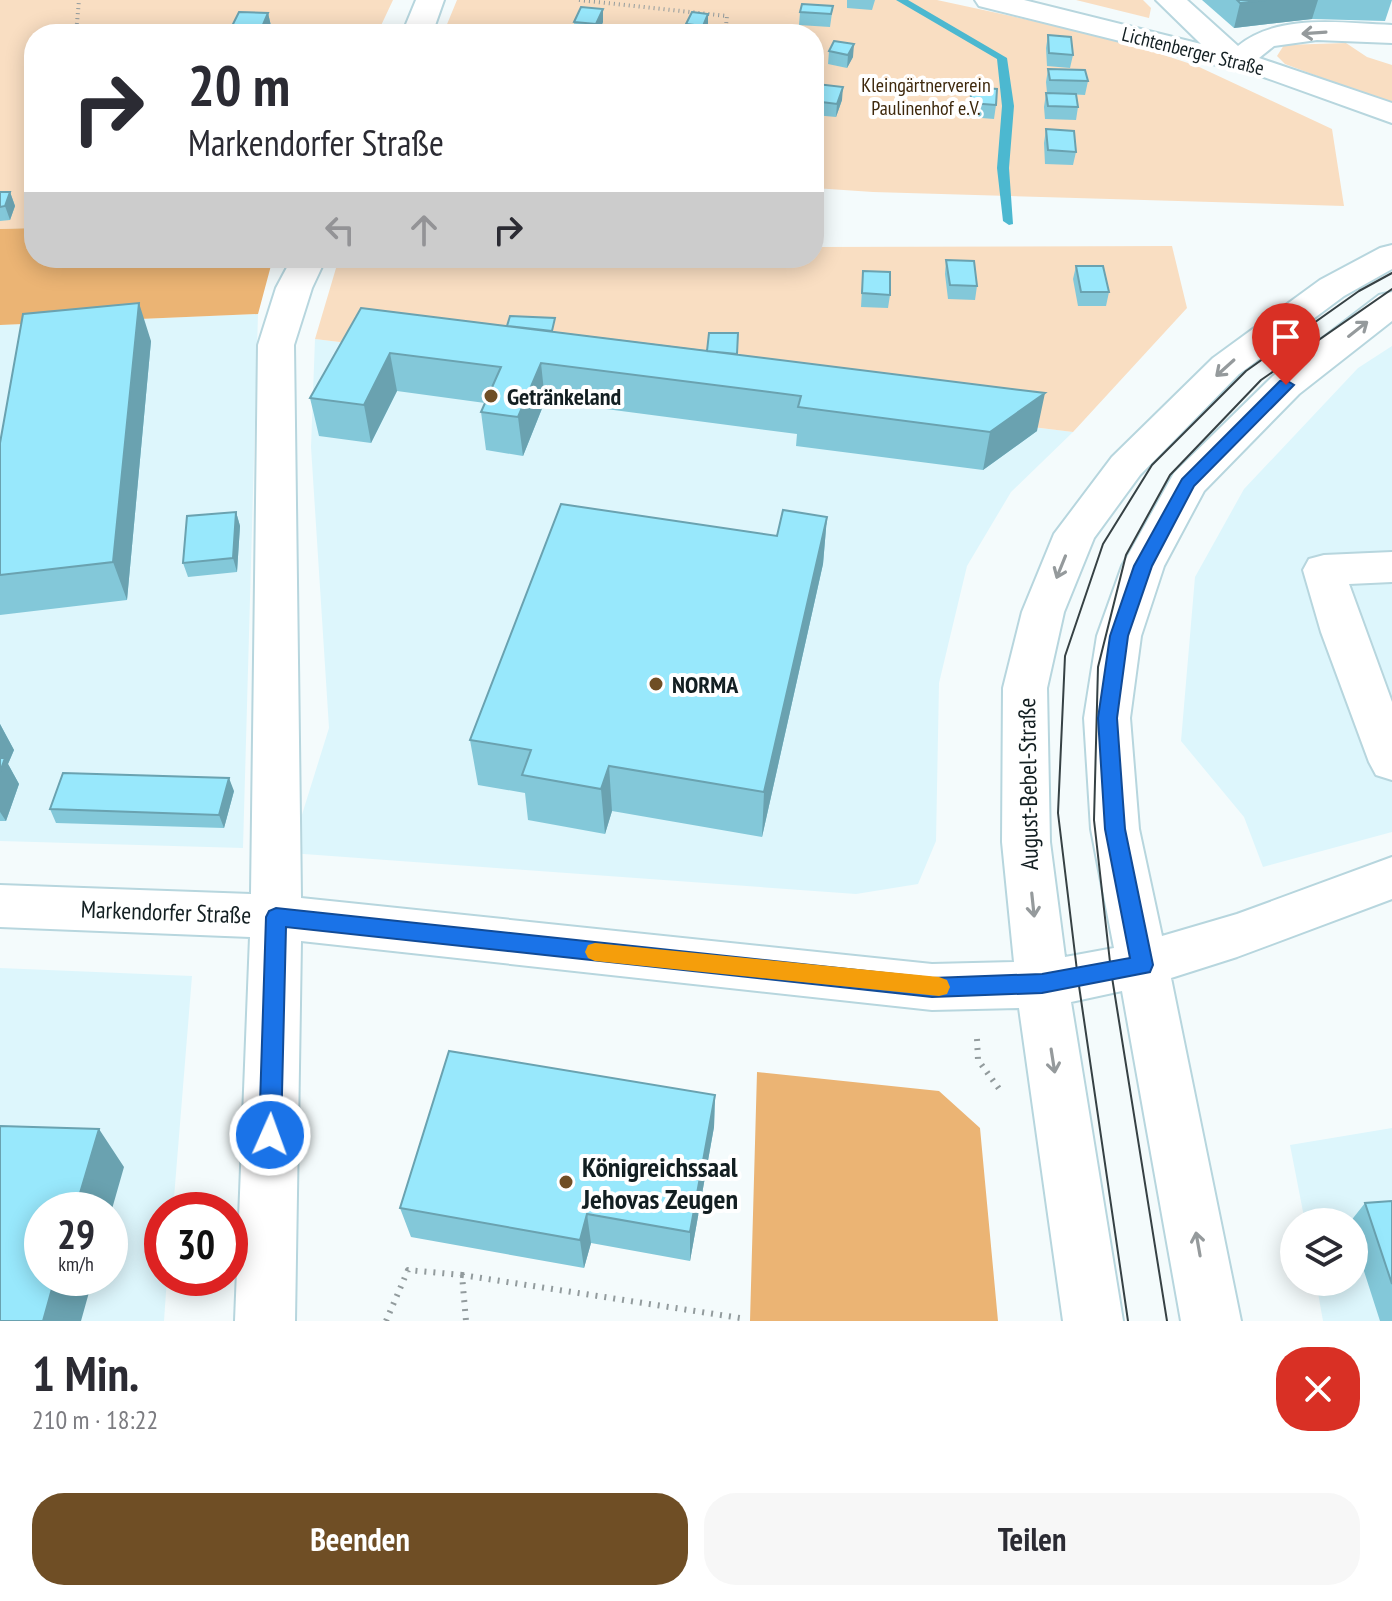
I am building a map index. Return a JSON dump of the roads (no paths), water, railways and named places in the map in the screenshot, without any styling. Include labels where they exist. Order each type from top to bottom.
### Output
[{"type":"street","points":[[421,24],[430,0]]},
{"type":"street","name":"Lichtenberger Straße","points":[[989,0],[1272,70],[1392,114]]},
{"type":"street","points":[[1170,0],[1237,61],[1265,38],[1317,31],[1392,34]]},
{"type":"street","name":"August-Bebel-Straße","points":[[1093,1321],[1042,984],[1026,842],[1025,688],[1043,612],[1075,534],[1126,466],[1226,366],[1332,288],[1392,255]]},
{"type":"street","points":[[265,1321],[276,917],[276,345],[294,288],[304,268]]},
{"type":"street","points":[[1211,1321],[1181,1152],[1115,829],[1107,718],[1119,636],[1143,566],[1188,483],[1286,385],[1392,303]]},
{"type":"street","points":[[1392,567],[1324,570],[1343,632],[1392,762]]},
{"type":"street","name":"Markendorfer Straße","points":[[0,906],[192,911],[276,917],[932,987],[1042,984],[1142,965],[1280,920],[1392,878]]},
{"type":"waterway","points":[[901,0],[1002,58],[1008,106],[1003,168],[1009,221]]},
{"type":"tram line","points":[[1128,1321],[1078,979],[1058,813],[1065,656],[1103,544],[1152,465],[1246,371],[1359,291],[1392,273]]},
{"type":"tram line","points":[[1167,1321],[1111,971],[1094,820],[1098,667],[1126,555],[1170,475],[1261,380],[1392,289]]},
{"type":"place","name":"Getränkeland","points":[[491,396]]},
{"type":"place","name":"NORMA","points":[[656,684]]},
{"type":"place","name":"Königreichssaal Jehovas Zeugen","points":[[566,1182]]},
{"type":"park label","name":"Kleingärtnerverein Paulinenhof e.V.","points":[[926,96]]}]
